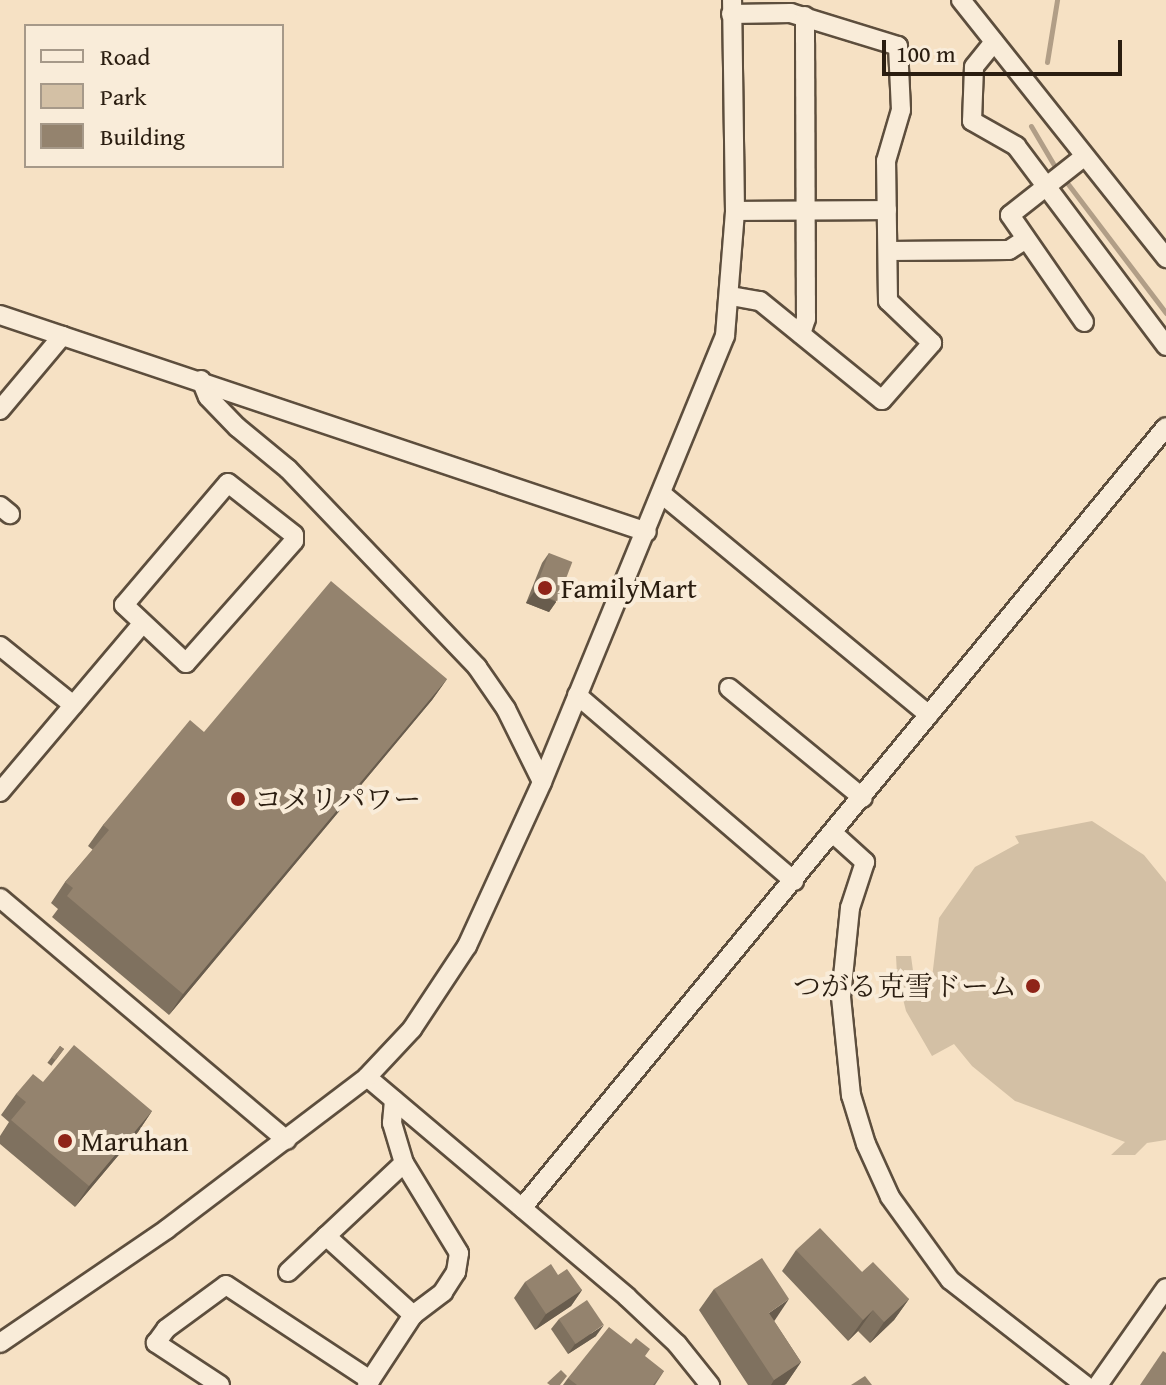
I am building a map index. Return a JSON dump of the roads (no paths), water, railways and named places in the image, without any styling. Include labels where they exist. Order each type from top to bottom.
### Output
[{"type":"street","points":[[961,0],[1166,258]]},
{"type":"street","points":[[0,1343],[286,1140],[367,1077],[412,1029],[467,946],[542,782],[718,361],[731,296],[735,211],[732,7],[805,16],[898,46],[901,110],[886,161],[889,305],[933,339],[885,399],[760,301],[731,296]]},
{"type":"street","points":[[801,334],[806,319],[805,16]]},
{"type":"street","points":[[994,42],[974,67],[972,121],[1008,138],[1166,346]]},
{"type":"street","points":[[1084,322],[1026,239],[1010,210],[1085,156]]},
{"type":"street","points":[[735,211],[887,210]]},
{"type":"street","points":[[888,251],[1009,250],[1026,239]]},
{"type":"street","points":[[0,315],[647,532]]},
{"type":"street","points":[[0,410],[62,336]]},
{"type":"street","points":[[201,380],[208,397],[237,427],[288,469],[477,667],[506,709],[542,782]]},
{"type":"street","points":[[522,1208],[834,834],[1166,427]]},
{"type":"street","points":[[228,483],[294,535],[294,541],[191,662],[141,625],[124,605],[228,483]]},
{"type":"street","points":[[663,495],[929,715]]},
{"type":"street","points":[[0,792],[141,625]]},
{"type":"street","points":[[0,646],[73,705]]},
{"type":"street","points":[[729,688],[863,798]]},
{"type":"street","points":[[577,695],[794,881]]},
{"type":"street","points":[[834,834],[865,862],[850,908],[841,997],[851,1095],[866,1144],[890,1197],[950,1280],[1085,1385]]},
{"type":"street","points":[[0,898],[286,1140]]},
{"type":"street","points":[[367,1077],[677,1344],[710,1385]]},
{"type":"street","points":[[220,1385],[156,1343],[166,1329],[226,1285],[368,1383],[413,1315],[443,1292],[456,1272],[459,1253],[404,1163],[392,1123],[394,1100]]},
{"type":"street","points":[[288,1272],[404,1163]]},
{"type":"street","points":[[326,1236],[413,1315]]},
{"type":"street","points":[[1098,1385],[1166,1288]]},
{"type":"waterway","points":[[1047,62],[1057,0]]},
{"type":"waterway","points":[[1031,126],[1054,165]]},
{"type":"waterway","points":[[1068,184],[1166,313]]},
{"type":"place","name":"FamilyMart","points":[[545,588]]},
{"type":"place","name":"コメリパワー","points":[[238,799]]},
{"type":"place","name":"つがる克雪ドーム","points":[[1033,986]]},
{"type":"place","name":"Maruhan","points":[[65,1141]]}]
